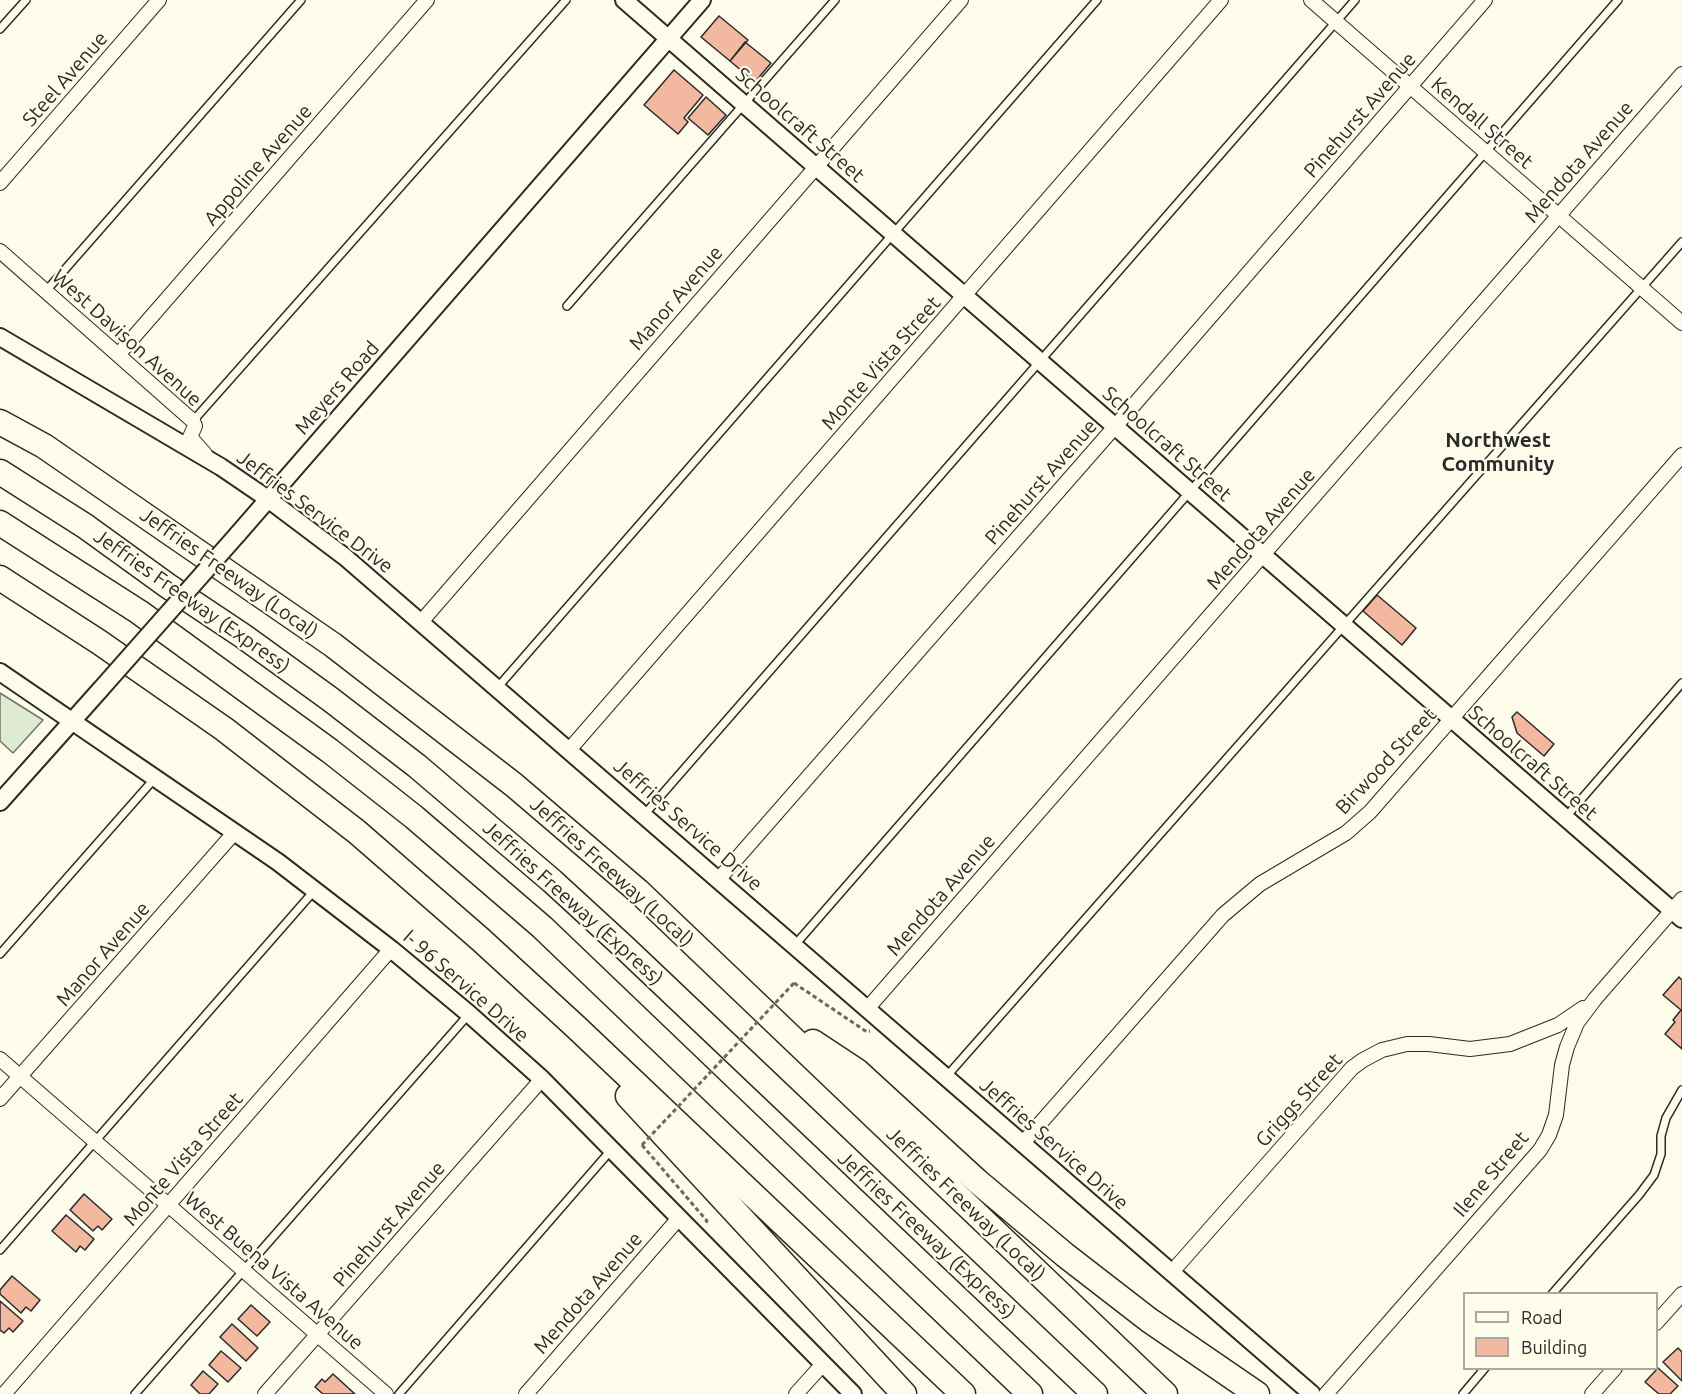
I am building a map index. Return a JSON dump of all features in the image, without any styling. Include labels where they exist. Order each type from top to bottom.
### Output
[{"type":"highway","points":[[0,416],[44,446]]},
{"type":"highway","name":"Jeffries Freeway (Local)","points":[[0,422],[44,446],[333,645],[514,785],[638,891],[1165,1394]]},
{"type":"highway","name":"Jeffries Freeway (Express)","points":[[0,472],[85,526],[243,636],[417,766],[552,881],[609,933],[1095,1394]]},
{"type":"highway","name":"Jeffries Freeway (Express)","points":[[0,523],[139,612],[330,751],[414,817],[542,927],[1030,1394]]},
{"type":"highway","points":[[0,578],[99,642],[224,729],[357,832],[480,939],[576,1027],[963,1394]]},
{"type":"highway","points":[[760,1006],[857,1071],[977,1182],[1065,1255],[1149,1320],[1257,1394]]},
{"type":"highway","points":[[576,1027],[618,1085],[904,1394]]},
{"type":"street","name":"Steel Avenue","points":[[0,183],[159,0]]},
{"type":"street","name":"Appoline Avenue","points":[[118,355],[427,0]]},
{"type":"street","name":"Schoolcraft Street","points":[[624,0],[1565,818],[1679,910]]},
{"type":"street","name":"Meyers Road","points":[[0,802],[237,535],[702,0]]},
{"type":"street","name":"Manor Avenue","points":[[421,622],[961,0]]},
{"type":"street","name":"Monte Vista Street","points":[[569,750],[1221,0]]},
{"type":"street","name":"Kendall Street","points":[[1311,0],[1682,322]]},
{"type":"street","name":"Pinehurst Avenue","points":[[718,880],[1485,0]]},
{"type":"street","name":"Mendota Avenue","points":[[867,1009],[1682,74]]},
{"type":"street","name":"West Davison Avenue","points":[[0,251],[193,421],[195,426],[190,437],[210,460]]},
{"type":"street","name":"Jeffries Service Drive","points":[[0,337],[210,460],[268,499],[345,557],[1312,1394]]},
{"type":"street","name":"Birwood Street","points":[[1022,1144],[1223,915],[1260,884],[1346,833],[1360,822],[1682,455]]},
{"type":"street","name":"I- 96 Service Drive","points":[[0,672],[73,720],[315,890],[470,1014],[542,1079],[853,1394]]},
{"type":"street","name":"Manor Avenue","points":[[0,1099],[234,833]]},
{"type":"street","name":"Ilene Street","points":[[1326,1394],[1540,1150],[1549,1135],[1556,1115],[1562,1065],[1577,1023],[1595,999],[1679,910]]},
{"type":"street","name":"Monte Vista Street","points":[[4,1394],[391,949]]},
{"type":"street","name":"Griggs Street","points":[[1171,1273],[1352,1068],[1363,1060],[1382,1050],[1407,1044],[1470,1049],[1510,1044],[1558,1025],[1595,999]]},
{"type":"street","name":"West Buena Vista Avenue","points":[[0,1059],[386,1394]]},
{"type":"street","name":"Pinehurst Avenue","points":[[265,1394],[542,1079]]},
{"type":"street","name":"Mendota Avenue","points":[[526,1394],[679,1218]]},
{"type":"street","points":[[1658,1321],[1682,1294]]},
{"type":"street","points":[[796,1394],[823,1364]]},
{"type":"street","points":[[1592,1394],[1613,1370]]},
{"type":"lane","points":[[0,29],[26,0]]},
{"type":"lane","points":[[46,291],[301,0]]},
{"type":"lane","points":[[193,421],[566,0]]},
{"type":"lane","points":[[567,306],[835,0]]},
{"type":"lane","points":[[497,687],[1097,0]]},
{"type":"lane","points":[[644,815],[1355,0]]},
{"type":"lane","points":[[794,946],[1618,0]]},
{"type":"lane","points":[[946,1078],[1682,242]]},
{"type":"lane","points":[[1565,818],[1682,683]]},
{"type":"lane","points":[[0,954],[155,778]]},
{"type":"lane","points":[[0,1250],[315,890]]},
{"type":"lane","points":[[135,1394],[470,1014]]},
{"type":"lane","points":[[1553,1292],[1654,1175],[1661,1154],[1661,1136],[1666,1118],[1682,1090]]},
{"type":"lane","points":[[399,1394],[612,1149]]},
{"type":"lane","points":[[1463,1394],[1483,1370]]},
{"type":"path","points":[[695,1234],[707,1221],[642,1145],[794,983],[867,1032],[875,1029]]},
{"type":"green space","points":[[0,693],[43,720],[13,753],[0,741]]},
{"type":"building","points":[[719,16],[748,40],[730,61],[701,37]]},
{"type":"building","points":[[745,42],[771,63],[755,82],[730,61]]},
{"type":"building","points":[[674,70],[703,95],[684,118],[688,122],[678,134],[644,105]]},
{"type":"building","points":[[706,97],[726,115],[708,135],[688,118]]},
{"type":"building","points":[[1377,595],[1416,628],[1402,645],[1363,611]]},
{"type":"building","points":[[1517,712],[1554,744],[1544,756],[1517,733],[1512,717]]},
{"type":"building","points":[[1679,977],[1682,980],[1682,1049],[1665,1034],[1681,1010],[1663,995]]},
{"type":"building","points":[[84,1194],[112,1219],[102,1230],[98,1226],[93,1231],[70,1210]]},
{"type":"building","points":[[66,1215],[94,1239],[85,1250],[80,1246],[76,1252],[52,1231]]},
{"type":"building","points":[[12,1276],[40,1300],[31,1311],[26,1307],[21,1313],[0,1294],[0,1290]]},
{"type":"building","points":[[0,1301],[23,1321],[13,1332],[9,1328],[4,1333],[0,1330]]},
{"type":"building","points":[[251,1305],[270,1322],[257,1336],[238,1319]]},
{"type":"building","points":[[232,1324],[258,1348],[246,1361],[220,1337]]},
{"type":"building","points":[[1678,1348],[1682,1352],[1682,1381],[1663,1362]]},
{"type":"building","points":[[221,1351],[241,1368],[228,1382],[209,1365]]},
{"type":"building","points":[[1658,1368],[1678,1386],[1670,1394],[1659,1394],[1645,1382]]},
{"type":"building","points":[[203,1371],[218,1384],[209,1394],[200,1394],[191,1385]]},
{"type":"building","points":[[333,1374],[355,1394],[323,1394],[315,1387],[322,1379],[325,1382]]},
{"type":"district","name":"Northwest Community","points":[[1498,452]]}]
